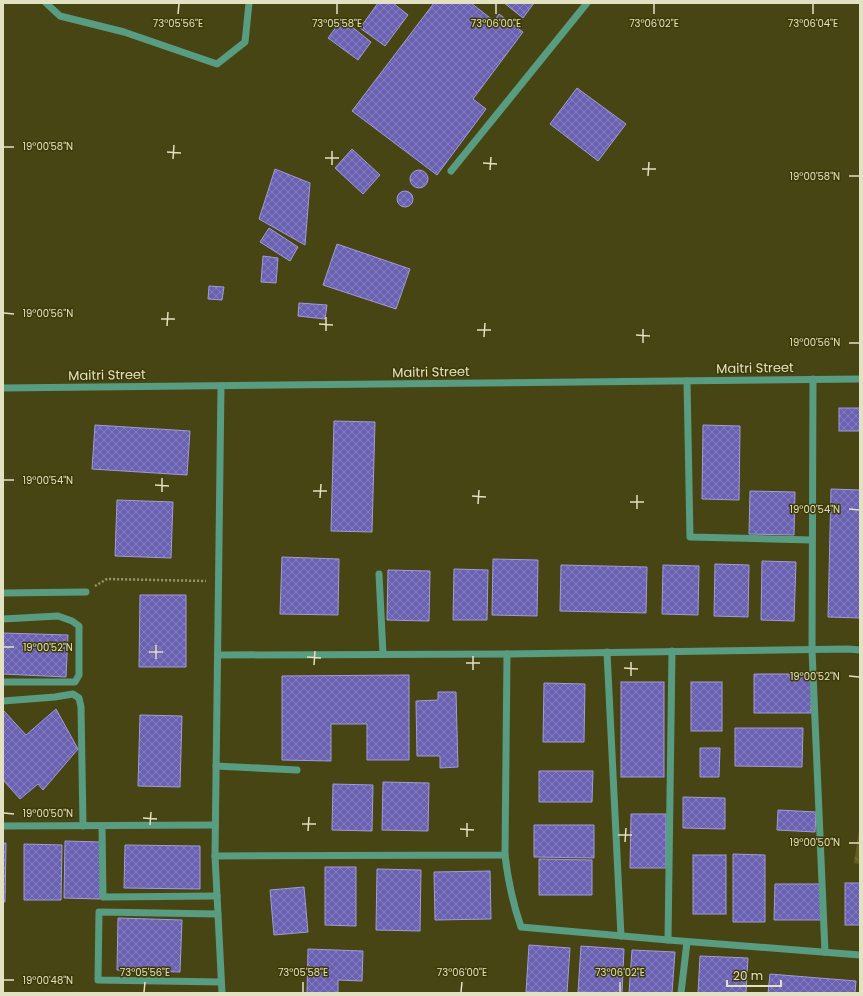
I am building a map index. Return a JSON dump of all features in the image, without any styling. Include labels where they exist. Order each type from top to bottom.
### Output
[{"type":"street","points":[[46,3],[60,16],[124,32],[217,64],[245,42],[249,3]]},
{"type":"street","points":[[451,172],[588,3]]},
{"type":"street","points":[[813,379],[812,650],[825,952]]},
{"type":"street","name":"Maitri Street","points":[[3,388],[860,379]]},
{"type":"street","points":[[687,381],[690,537],[812,540]]},
{"type":"street","points":[[221,386],[215,856],[222,993]]},
{"type":"street","points":[[380,574],[383,654]]},
{"type":"street","points":[[3,593],[86,592]]},
{"type":"street","points":[[3,619],[58,616],[72,621],[79,626],[80,660],[79,675],[75,682],[3,682]]},
{"type":"street","points":[[218,655],[507,654],[860,650]]},
{"type":"street","points":[[668,940],[672,651]]},
{"type":"street","points":[[607,652],[621,936]]},
{"type":"street","points":[[507,654],[505,855],[508,885],[514,908],[521,926],[687,942],[860,955]]},
{"type":"street","points":[[3,701],[73,694],[79,698],[81,707],[83,826]]},
{"type":"street","points":[[216,766],[297,770]]},
{"type":"street","points":[[3,826],[216,825]]},
{"type":"street","points":[[102,826],[103,897],[217,896]]},
{"type":"street","points":[[215,856],[505,855]]},
{"type":"street","points":[[218,914],[99,912],[98,980],[221,982]]},
{"type":"street","points":[[681,993],[687,942]]},
{"type":"path","points":[[86,592],[107,579],[218,581]]},
{"type":"green space","points":[[860,824],[860,864],[854,863]]},
{"type":"building","points":[[378,3],[393,3],[408,15],[385,46],[360,28]]},
{"type":"building","points":[[434,3],[471,3],[494,21],[499,14],[523,32],[473,99],[486,109],[437,175],[352,111]]},
{"type":"building","points":[[504,3],[534,3],[523,18]]},
{"type":"building","points":[[342,19],[371,42],[358,60],[328,38]]},
{"type":"building","points":[[577,88],[626,124],[598,161],[550,124]]},
{"type":"building","points":[[352,149],[380,175],[363,194],[335,168]]},
{"type":"building","points":[[275,169],[310,183],[305,245],[259,219]]},
{"type":"building","points":[[419,170],[425,173],[428,179],[425,185],[419,188],[413,185],[410,179],[413,173]]},
{"type":"building","points":[[402,191],[408,191],[413,196],[411,205],[408,207],[402,207],[397,202],[397,196]]},
{"type":"building","points":[[269,228],[298,247],[290,261],[260,242]]},
{"type":"building","points":[[337,244],[410,269],[396,309],[323,285]]},
{"type":"building","points":[[263,256],[278,258],[276,283],[261,282]]},
{"type":"building","points":[[209,286],[224,287],[222,300],[208,299]]},
{"type":"building","points":[[299,303],[327,305],[325,319],[298,316]]},
{"type":"building","points":[[839,408],[860,408],[860,431],[839,431]]},
{"type":"building","points":[[334,421],[375,422],[372,532],[331,531]]},
{"type":"building","points":[[95,425],[190,431],[187,475],[92,469]]},
{"type":"building","points":[[703,425],[740,426],[739,500],[702,499]]},
{"type":"building","points":[[831,489],[860,490],[860,618],[828,617]]},
{"type":"building","points":[[750,491],[795,492],[794,535],[749,534]]},
{"type":"building","points":[[117,500],[173,502],[171,558],[115,556]]},
{"type":"building","points":[[282,557],[339,559],[338,615],[280,614]]},
{"type":"building","points":[[493,559],[538,560],[537,616],[492,615]]},
{"type":"building","points":[[762,561],[796,562],[794,621],[761,620]]},
{"type":"building","points":[[715,564],[749,565],[748,617],[714,616]]},
{"type":"building","points":[[561,565],[647,567],[646,613],[560,611]]},
{"type":"building","points":[[663,565],[699,566],[698,615],[662,614]]},
{"type":"building","points":[[454,569],[488,570],[487,620],[453,620]]},
{"type":"building","points":[[388,570],[430,571],[429,621],[387,620]]},
{"type":"building","points":[[140,595],[186,595],[186,667],[139,667]]},
{"type":"building","points":[[3,633],[68,635],[66,677],[3,674]]},
{"type":"building","points":[[754,674],[812,674],[811,713],[754,713]]},
{"type":"building","points":[[409,675],[409,760],[367,760],[367,724],[331,724],[331,761],[282,760],[282,676]]},
{"type":"building","points":[[621,682],[664,682],[664,777],[621,777]]},
{"type":"building","points":[[691,682],[722,682],[722,731],[691,731]]},
{"type":"building","points":[[544,683],[585,684],[584,742],[543,742]]},
{"type":"building","points":[[438,692],[456,692],[458,767],[440,768],[440,756],[417,756],[416,701],[438,700]]},
{"type":"building","points":[[56,709],[78,749],[43,790],[38,784],[20,799],[3,780],[3,711],[26,735]]},
{"type":"building","points":[[140,715],[182,716],[180,787],[138,786]]},
{"type":"building","points":[[735,728],[803,728],[802,767],[735,766]]},
{"type":"building","points":[[700,748],[720,748],[719,777],[700,777]]},
{"type":"building","points":[[539,771],[593,771],[592,802],[539,802]]},
{"type":"building","points":[[383,782],[429,783],[428,831],[382,830]]},
{"type":"building","points":[[333,784],[373,785],[372,831],[332,830]]},
{"type":"building","points":[[683,797],[725,798],[725,829],[683,828]]},
{"type":"building","points":[[778,810],[816,812],[815,832],[777,830]]},
{"type":"building","points":[[631,814],[666,814],[666,868],[630,868]]},
{"type":"building","points":[[534,825],[594,825],[594,858],[534,857]]},
{"type":"building","points":[[65,841],[101,842],[100,899],[64,898]]},
{"type":"building","points":[[3,843],[6,843],[5,902],[3,902]]},
{"type":"building","points":[[24,844],[62,845],[61,900],[24,900]]},
{"type":"building","points":[[125,845],[200,846],[200,889],[124,888]]},
{"type":"building","points":[[733,854],[765,855],[765,922],[733,922]]},
{"type":"building","points":[[693,855],[726,855],[726,914],[693,914]]},
{"type":"building","points":[[539,859],[592,860],[592,895],[539,895]]},
{"type":"building","points":[[325,867],[356,867],[356,926],[325,925]]},
{"type":"building","points":[[377,869],[421,870],[420,931],[376,930]]},
{"type":"building","points":[[490,871],[491,919],[435,920],[434,872]]},
{"type":"building","points":[[845,883],[860,883],[860,925],[845,925]]},
{"type":"building","points":[[775,884],[821,884],[821,920],[774,920]]},
{"type":"building","points":[[304,887],[308,932],[274,935],[270,890]]},
{"type":"building","points":[[118,918],[182,920],[180,972],[117,970]]},
{"type":"building","points":[[529,945],[570,948],[567,993],[526,992]]},
{"type":"building","points":[[581,946],[624,949],[622,993],[578,992]]},
{"type":"building","points":[[308,949],[363,951],[362,981],[338,980],[338,993],[307,993]]},
{"type":"building","points":[[632,950],[675,952],[672,993],[629,993]]},
{"type":"building","points":[[700,956],[748,958],[746,993],[698,993]]},
{"type":"building","points":[[770,974],[856,981],[855,993],[768,993]]}]
